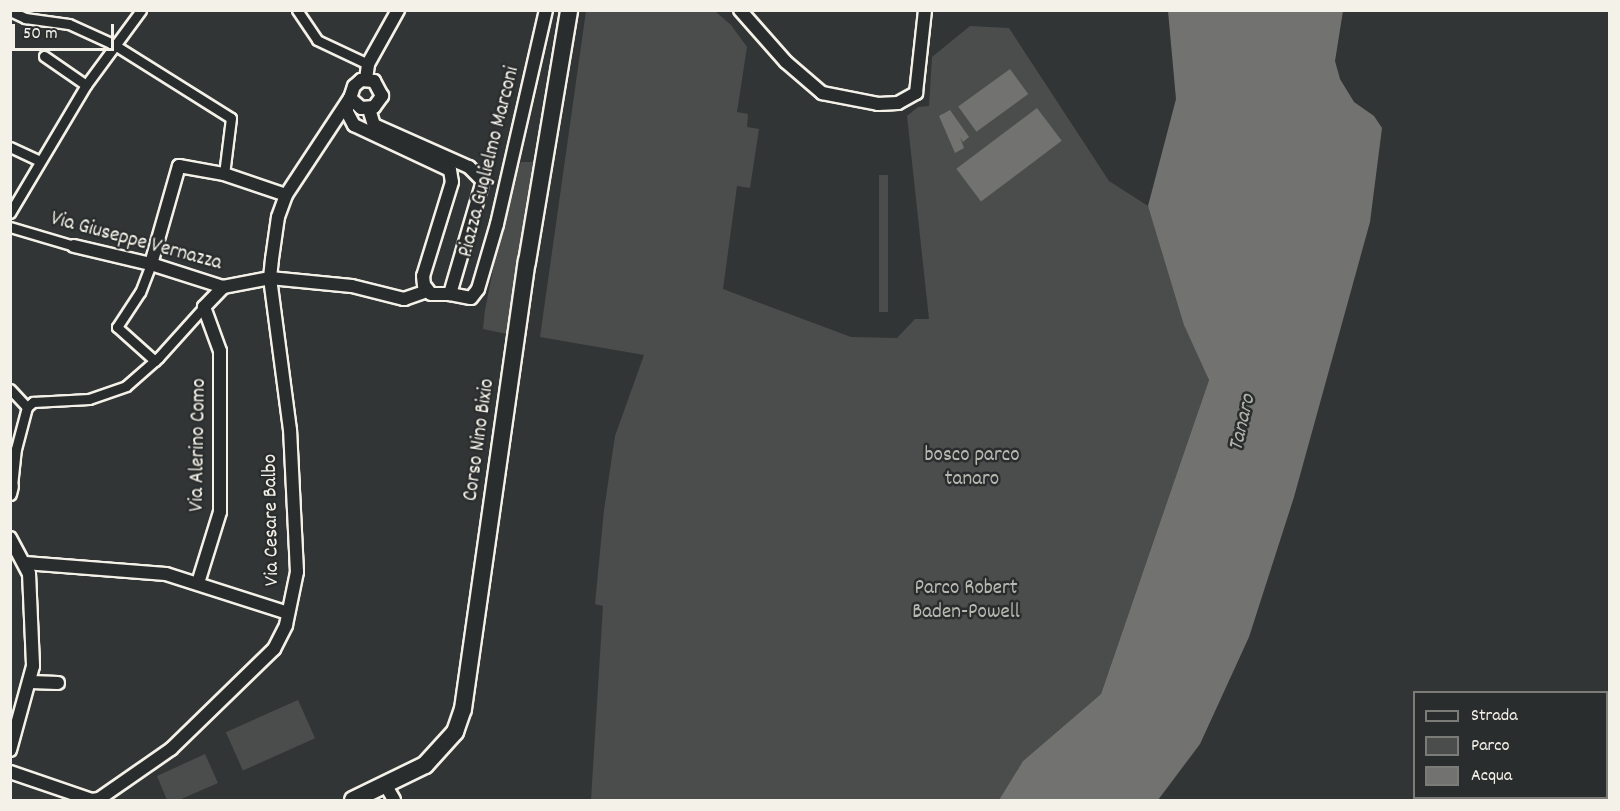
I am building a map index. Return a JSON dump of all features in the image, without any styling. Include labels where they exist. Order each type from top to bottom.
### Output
[{"type":"main road","name":"Corso Nino Bixio","points":[[353,801],[390,793],[425,765],[455,732],[463,709],[527,262],[566,29],[567,10]]},
{"type":"street","points":[[12,208],[38,160],[86,85],[113,44],[141,10]]},
{"type":"street","points":[[297,10],[317,40],[368,64]]},
{"type":"street","points":[[366,79],[368,64],[398,10]]},
{"type":"street","name":"Piazza Guglielmo Marconi","points":[[350,98],[347,112],[354,125],[442,165],[452,175],[423,276],[427,291],[438,296],[450,294],[471,298],[478,289],[505,194],[546,10]]},
{"type":"street","points":[[740,10],[772,47],[822,93],[848,100],[898,103],[916,93],[920,80],[925,10]]},
{"type":"street","points":[[10,11],[25,18],[69,24],[113,44],[231,118],[224,174]]},
{"type":"street","points":[[44,56],[86,85]]},
{"type":"street","points":[[366,79],[374,81],[382,91],[378,104],[369,109],[361,108],[350,98],[354,86],[366,79]]},
{"type":"street","name":"Via Cesare Balbo","points":[[10,772],[92,801],[99,799],[171,749],[260,667],[274,649],[288,613],[297,572],[290,430],[270,278],[278,217],[286,195],[350,98]]},
{"type":"street","name":"Piazza Guglielmo Marconi","points":[[369,109],[374,125],[454,159],[483,181],[450,294]]},
{"type":"street","points":[[10,147],[38,160]]},
{"type":"street","points":[[155,361],[117,327],[141,292],[179,166],[224,174],[286,195]]},
{"type":"street","name":"Via Giuseppe Vernazza","points":[[10,227],[74,246],[151,264],[223,287],[270,278],[352,286],[404,299],[427,291]]},
{"type":"street","points":[[10,389],[30,404],[70,402],[115,391],[155,361],[223,287]]},
{"type":"street","name":"Via Alerino Como","points":[[198,583],[220,512],[220,351],[204,307]]},
{"type":"street","points":[[11,490],[16,449],[30,404]]},
{"type":"street","points":[[10,538],[29,573],[31,682],[10,750]]},
{"type":"street","points":[[21,558],[166,574],[288,613]]},
{"type":"street","points":[[31,682],[58,683]]},
{"type":"green space","points":[[586,11],[715,11],[731,25],[747,47],[737,112],[748,114],[747,127],[759,129],[750,188],[737,186],[723,289],[851,337],[897,338],[915,319],[929,319],[907,116],[918,107],[929,106],[932,57],[970,26],[1009,28],[1109,181],[1148,206],[1209,380],[1101,694],[1023,761],[999,800],[591,800],[603,606],[595,604],[604,510],[615,436],[644,355],[540,337]]},
{"type":"green space","points":[[521,162],[533,162],[507,334],[483,329],[508,194]]},
{"type":"green space","points":[[879,175],[888,175],[888,312],[879,312]]},
{"type":"green space","points":[[298,700],[315,738],[243,771],[226,732]]},
{"type":"green space","points":[[205,754],[218,783],[179,800],[167,800],[157,776]]},
{"type":"water","name":"Tanaro","points":[[1168,11],[1343,11],[1335,61],[1340,79],[1354,102],[1374,116],[1382,128],[1370,222],[1294,497],[1249,637],[1200,744],[1158,800],[999,800],[1023,761],[1101,694],[1209,380],[1184,325],[1148,206],[1176,99]]},
{"type":"water","points":[[1010,69],[1028,94],[976,132],[958,107]]},
{"type":"water","points":[[1037,108],[1062,141],[981,202],[956,169]]},
{"type":"water","points":[[950,110],[969,137],[963,142],[960,137],[964,148],[955,153],[939,116]]},
{"type":"park label","name":"bosco parco tanaro","points":[[972,468]]},
{"type":"park label","name":"Parco Robert Baden-Powell","points":[[966,601]]}]
